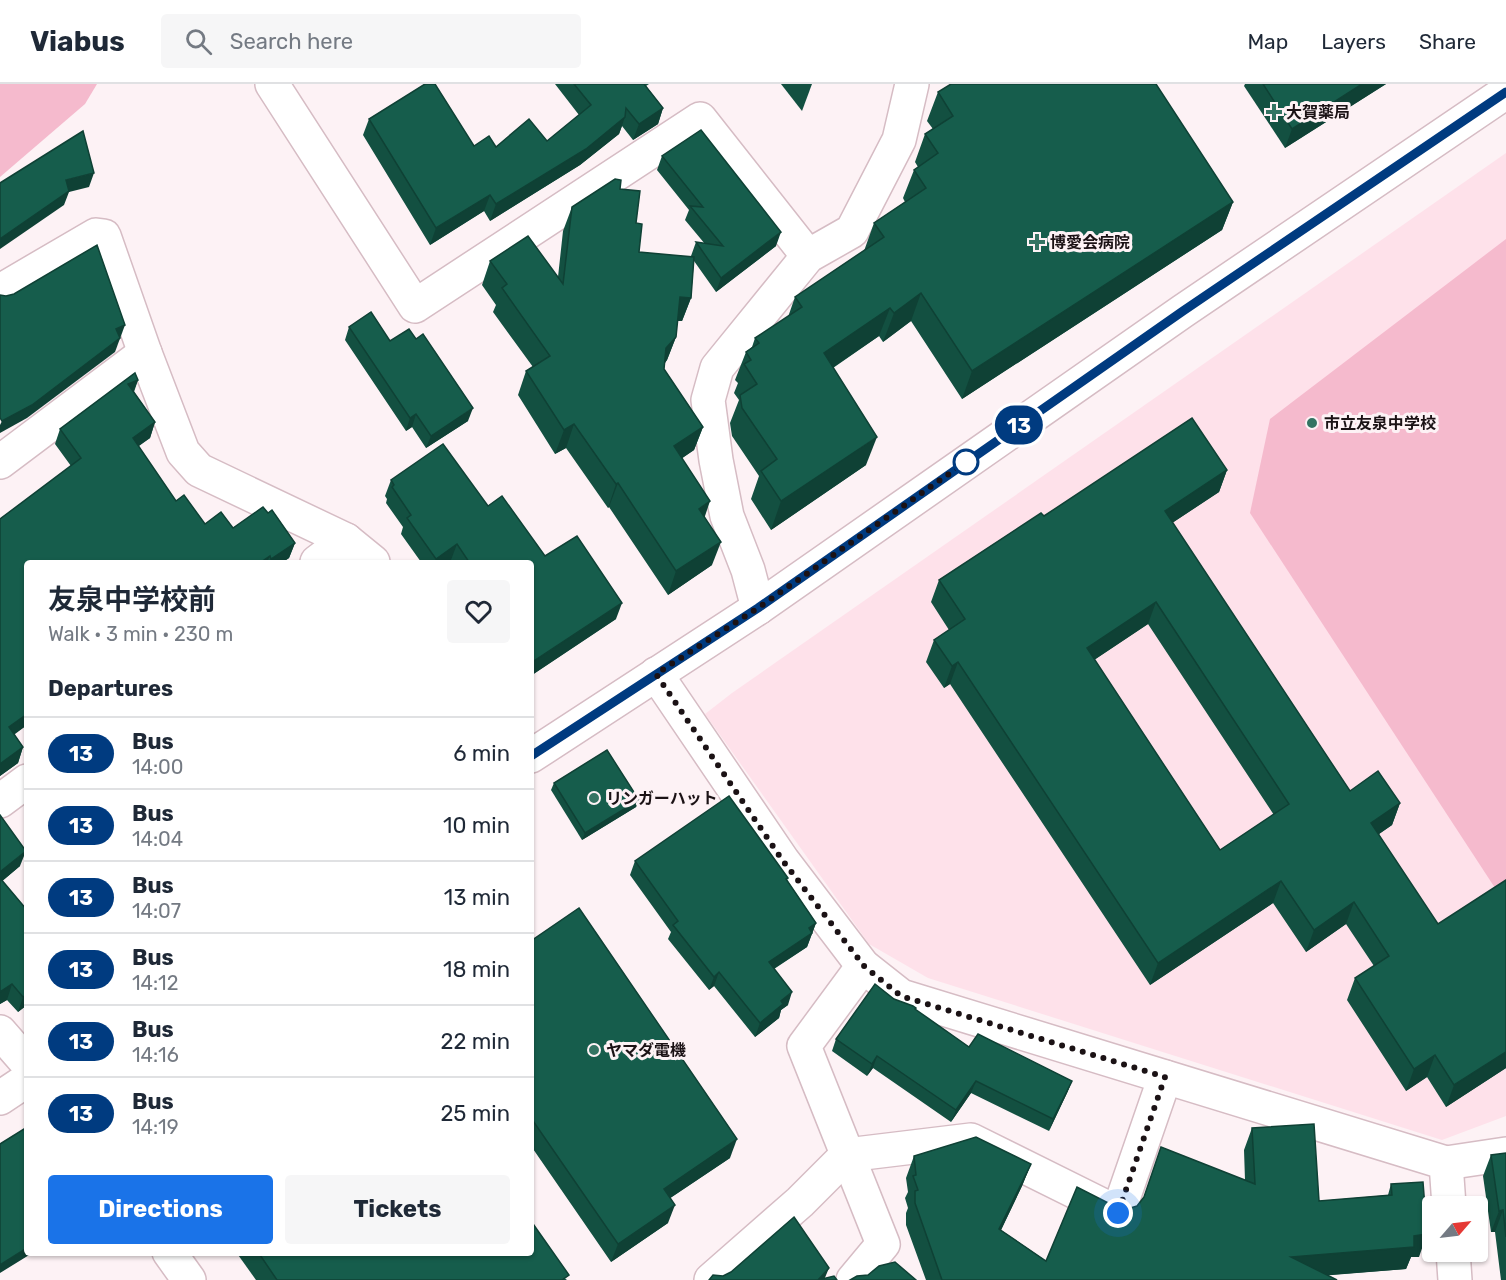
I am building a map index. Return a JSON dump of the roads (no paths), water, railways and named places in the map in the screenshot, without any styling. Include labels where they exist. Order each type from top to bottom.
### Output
[{"type":"street","points":[[272,84],[415,306],[700,119],[808,256]]},
{"type":"street","points":[[758,608],[748,570],[727,516],[716,460],[708,400],[717,368],[808,256],[852,231],[899,140],[912,84]]},
{"type":"street","points":[[534,754],[758,608],[1183,311],[1506,92]]},
{"type":"street","points":[[0,291],[96,235],[104,237],[183,452],[199,470],[346,540],[371,560]]},
{"type":"street","points":[[0,462],[145,353]]},
{"type":"street","points":[[319,560],[346,540]]},
{"type":"street","points":[[656,674],[783,861],[864,966],[901,996],[1446,1163],[1506,1154]]},
{"type":"street","points":[[0,801],[24,783]]},
{"type":"street","points":[[853,1280],[883,1244],[804,1047],[864,966]]},
{"type":"street","points":[[0,1032],[24,1060]]},
{"type":"street","points":[[711,1280],[800,1202],[848,1155],[971,1140],[1118,1213],[1165,1077]]},
{"type":"street","points":[[0,1098],[24,1082]]},
{"type":"street","points":[[1446,1163],[1448,1196]]},
{"type":"street","points":[[171,1256],[189,1280]]},
{"type":"street","points":[[1454,1262],[1455,1280]]},
{"type":"place","name":"大賀薬局","points":[[1274,112]]},
{"type":"place","name":"博愛会病院","points":[[1037,242]]},
{"type":"place","name":"市立友泉中学校","points":[[1312,423]]},
{"type":"place","name":"リンガーハット","points":[[594,798]]},
{"type":"place","name":"ヤマダ電機","points":[[594,1050]]}]
